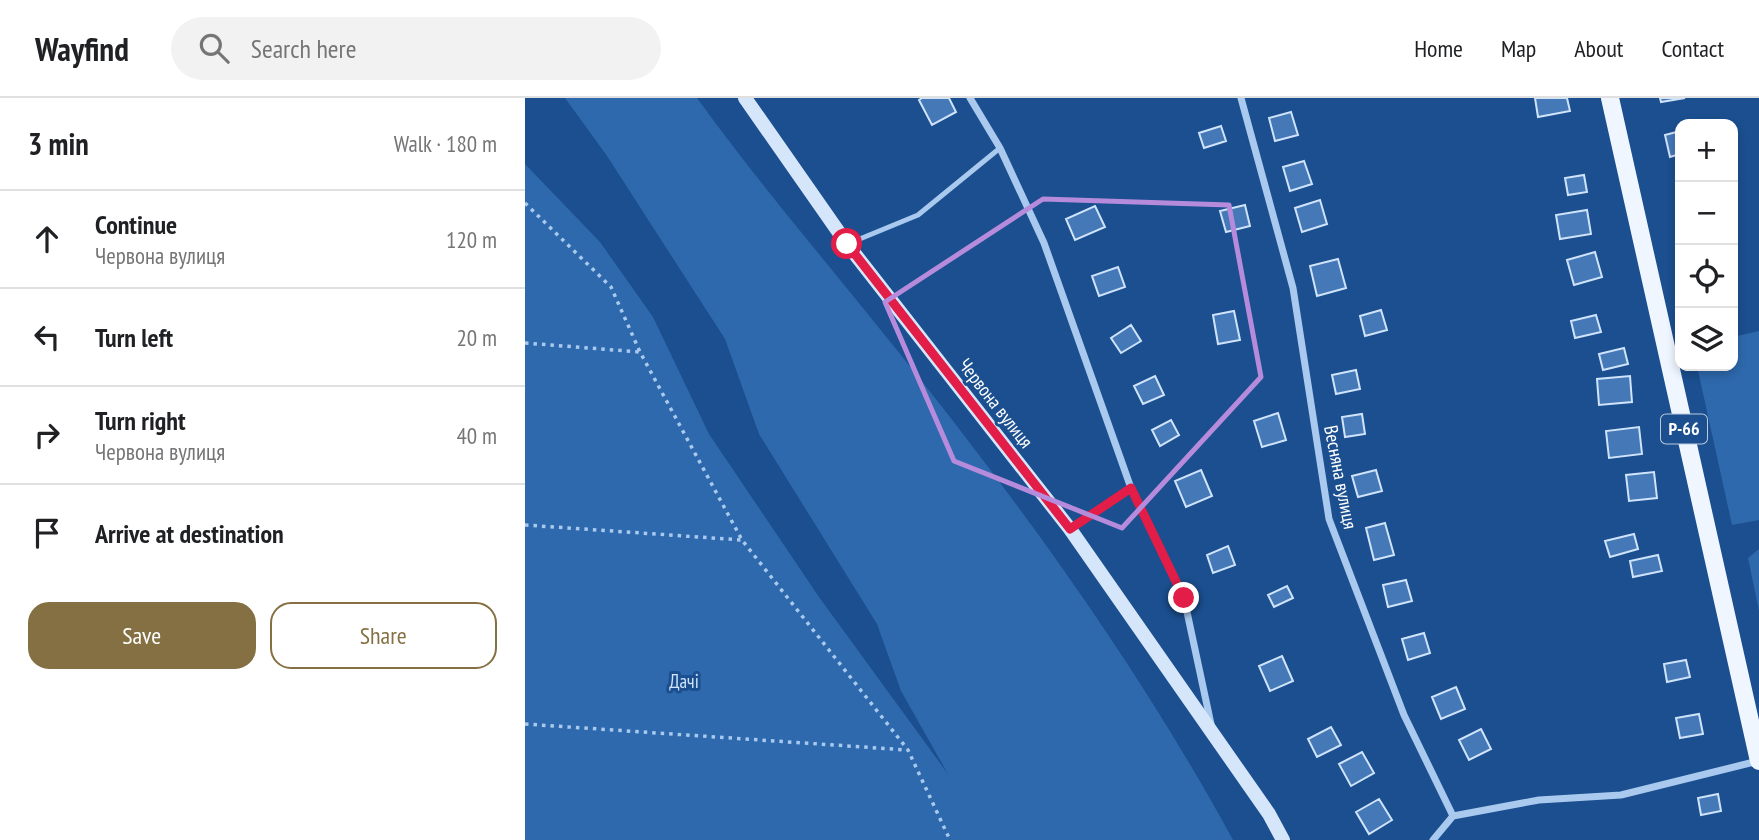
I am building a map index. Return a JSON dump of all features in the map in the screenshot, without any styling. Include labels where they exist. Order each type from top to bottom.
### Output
[{"type":"main road","name":"Р-66","points":[[1610,98],[1759,761]]},
{"type":"street","name":"Червона вулиця","points":[[745,98],[847,244],[1070,529],[1269,814],[1283,840]]},
{"type":"street","name":"Червона вулиця","points":[[971,98],[1000,148],[1044,243],[1131,488],[1184,598],[1214,735]]},
{"type":"street","name":"Весняна вулиця","points":[[1241,98],[1293,288],[1329,519],[1404,715],[1453,816]]},
{"type":"street","points":[[1433,840],[1453,816],[1539,800],[1621,794],[1759,761]]},
{"type":"lane","points":[[847,244],[918,215],[1000,148]]},
{"type":"path","points":[[525,203],[611,287],[640,352],[742,540],[908,750],[950,840]]},
{"type":"path","points":[[525,343],[640,352]]},
{"type":"path","points":[[1070,529],[1131,488]]},
{"type":"path","points":[[525,525],[742,540]]},
{"type":"path","points":[[525,724],[908,750]]},
{"type":"highlighted area","points":[[1043,199],[1229,205],[1261,377],[1122,528],[954,461],[885,302]]},
{"type":"green space","name":"Дачі","points":[[565,98],[697,98],[767,190],[982,458],[1072,582],[1156,709],[1233,840],[525,840],[525,164],[600,242],[653,317],[709,434],[819,597],[948,774],[901,691],[877,624],[759,434],[725,339],[607,156]]},
{"type":"green space","points":[[1759,331],[1759,520],[1732,525],[1698,371],[1738,371],[1738,336]]},
{"type":"green space","points":[[1759,549],[1759,611],[1748,558]]},
{"type":"building","points":[[949,98],[956,112],[932,125],[919,100]]},
{"type":"building","points":[[1535,98],[1567,98],[1570,111],[1538,117]]},
{"type":"building","points":[[1660,98],[1685,98],[1661,102]]},
{"type":"building","points":[[1291,112],[1298,135],[1275,141],[1269,118]]},
{"type":"building","points":[[1221,126],[1226,141],[1204,148],[1199,133]]},
{"type":"building","points":[[1675,132],[1675,156],[1670,157],[1665,135]]},
{"type":"building","points":[[1304,161],[1312,184],[1290,191],[1283,167]]},
{"type":"building","points":[[1584,175],[1587,192],[1568,195],[1565,178]]},
{"type":"building","points":[[1320,200],[1327,224],[1302,232],[1295,208]]},
{"type":"building","points":[[1245,205],[1250,226],[1226,232],[1220,211]]},
{"type":"building","points":[[1095,206],[1105,227],[1075,240],[1066,219]]},
{"type":"building","points":[[1587,210],[1591,234],[1560,239],[1556,215]]},
{"type":"building","points":[[1595,252],[1602,277],[1574,285],[1567,260]]},
{"type":"building","points":[[1338,259],[1346,288],[1317,296],[1310,266]]},
{"type":"building","points":[[1118,267],[1125,287],[1099,296],[1092,276]]},
{"type":"building","points":[[1381,310],[1387,330],[1365,336],[1360,316]]},
{"type":"building","points":[[1234,311],[1240,340],[1218,344],[1213,315]]},
{"type":"building","points":[[1596,315],[1601,332],[1575,338],[1571,321]]},
{"type":"building","points":[[1131,325],[1141,341],[1121,353],[1111,338]]},
{"type":"building","points":[[1624,348],[1628,364],[1603,370],[1599,354]]},
{"type":"building","points":[[1356,370],[1360,389],[1336,394],[1332,375]]},
{"type":"building","points":[[1155,376],[1164,395],[1143,404],[1134,386]]},
{"type":"building","points":[[1630,376],[1632,402],[1599,405],[1597,379]]},
{"type":"building","points":[[1278,413],[1286,440],[1262,447],[1254,421]]},
{"type":"building","points":[[1362,414],[1365,434],[1345,437],[1342,417]]},
{"type":"building","points":[[1171,420],[1179,435],[1160,446],[1152,430]]},
{"type":"building","points":[[1639,427],[1642,454],[1609,458],[1606,431]]},
{"type":"building","points":[[1201,470],[1212,496],[1186,507],[1175,481]]},
{"type":"building","points":[[1376,470],[1382,491],[1358,497],[1352,476]]},
{"type":"building","points":[[1654,472],[1657,498],[1629,501],[1626,475]]},
{"type":"building","points":[[1385,523],[1394,555],[1374,560],[1366,528]]},
{"type":"building","points":[[1634,534],[1638,549],[1610,557],[1605,541]]},
{"type":"building","points":[[1228,546],[1235,565],[1213,573],[1207,555]]},
{"type":"building","points":[[1658,555],[1662,571],[1633,577],[1630,561]]},
{"type":"building","points":[[1406,580],[1412,601],[1388,607],[1383,585]]},
{"type":"building","points":[[1287,586],[1293,598],[1274,607],[1268,595]]},
{"type":"building","points":[[1424,633],[1430,653],[1408,660],[1402,639]]},
{"type":"building","points":[[1282,656],[1293,681],[1270,691],[1259,666]]},
{"type":"building","points":[[1686,660],[1690,677],[1667,682],[1664,664]]},
{"type":"building","points":[[1456,687],[1465,709],[1441,719],[1432,697]]},
{"type":"building","points":[[1699,714],[1703,734],[1680,738],[1676,718]]},
{"type":"building","points":[[1331,727],[1341,745],[1317,757],[1308,739]]},
{"type":"building","points":[[1481,729],[1491,749],[1469,760],[1459,740]]},
{"type":"building","points":[[1362,752],[1374,773],[1351,786],[1339,764]]},
{"type":"building","points":[[1718,794],[1721,811],[1701,815],[1698,798]]},
{"type":"building","points":[[1379,799],[1392,820],[1369,834],[1356,812]]},
{"type":"route","points":[[847,244],[1070,529],[1131,488],[1184,598]]}]
